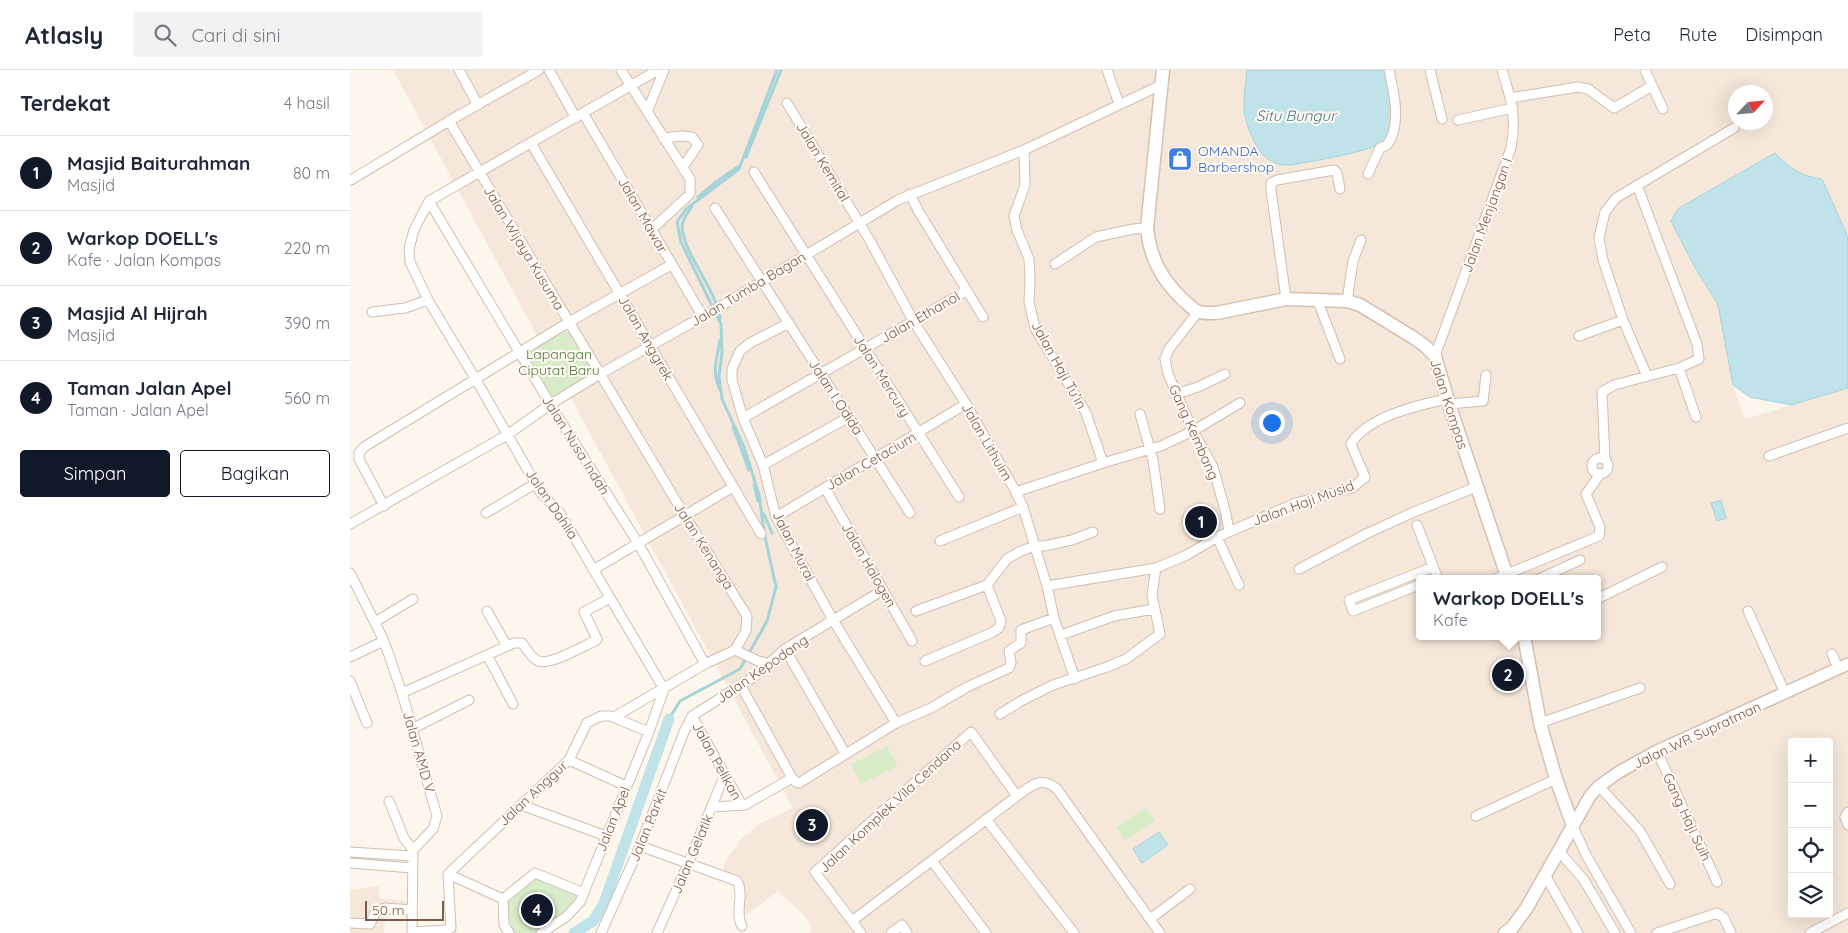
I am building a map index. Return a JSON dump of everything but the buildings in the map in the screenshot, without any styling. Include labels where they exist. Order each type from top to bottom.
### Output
[{"type":"main road","points":[[1163,70],[1147,228],[1148,242],[1157,267],[1168,284],[1198,312]]},
{"type":"main road","name":"Jalan Kompas","points":[[1198,312],[1216,314],[1286,299],[1347,301],[1360,306],[1414,338],[1435,356],[1502,575]]},
{"type":"main road","points":[[1525,640],[1540,723],[1556,779],[1573,826]]},
{"type":"main road","name":"Jalan WR Supratman","points":[[1506,933],[1526,909],[1573,826]]},
{"type":"street","points":[[459,70],[478,104]]},
{"type":"street","points":[[351,180],[539,70]]},
{"type":"street","name":"Jalan Mawar","points":[[548,70],[580,116],[651,230],[702,317]]},
{"type":"street","points":[[621,70],[690,179],[690,194],[651,230]]},
{"type":"street","points":[[429,201],[658,70]]},
{"type":"street","points":[[647,112],[664,70]]},
{"type":"street","points":[[1107,70],[1119,104]]},
{"type":"street","points":[[1368,174],[1380,148],[1387,145],[1393,132],[1396,116],[1389,70]]},
{"type":"street","points":[[1430,70],[1442,119]]},
{"type":"street","name":"Jalan Menjangan I","points":[[1435,356],[1511,148],[1515,125],[1513,108],[1502,70]]},
{"type":"street","points":[[1645,70],[1662,109]]},
{"type":"street","name":"Jalan Tumba Bagan","points":[[350,524],[507,435],[551,404],[600,374],[711,312],[859,222],[910,194],[1024,150],[1162,85]]},
{"type":"street","points":[[1510,98],[1578,87],[1588,89],[1614,108],[1652,86]]},
{"type":"street","name":"Jalan Kemital","points":[[788,103],[859,222]]},
{"type":"street","points":[[1458,120],[1513,108]]},
{"type":"street","name":"Jalan Wijaya Kusuma","points":[[449,121],[600,374]]},
{"type":"street","points":[[1647,376],[1623,320],[1603,260],[1599,238],[1605,212],[1616,198],[1731,130]]},
{"type":"street","points":[[663,138],[682,136],[692,138],[698,144],[682,167]]},
{"type":"street","name":"Jalan Anggrek","points":[[531,143],[761,534]]},
{"type":"street","name":"Jalan Haji Tu’in","points":[[1024,150],[1025,185],[1014,216],[1028,259],[1031,316],[1035,328],[1086,414],[1103,463]]},
{"type":"street","points":[[1286,299],[1270,190],[1271,183],[1277,180],[1334,170],[1337,173],[1340,189]]},
{"type":"street","name":"Jalan Mercury","points":[[754,172],[959,497]]},
{"type":"street","points":[[1605,459],[1599,458],[1592,464],[1594,472],[1605,473],[1608,469],[1608,463],[1605,459],[1602,392],[1614,385],[1679,368],[1698,359],[1698,344],[1637,185]]},
{"type":"street","points":[[910,194],[966,291],[983,316]]},
{"type":"street","name":"Jalan Dahlia","points":[[429,201],[414,230],[409,249],[412,267],[428,300],[535,484],[541,494],[560,513],[664,688]]},
{"type":"street","name":"Jalan Nusa Indah","points":[[429,201],[551,404],[638,543],[705,664]]},
{"type":"street","name":"Jalan I Odida","points":[[715,208],[910,513]]},
{"type":"street","name":"Jalan Lithuim","points":[[859,222],[914,322],[966,404],[1016,492],[1035,546],[1054,618],[1075,679]]},
{"type":"street","points":[[1054,264],[1096,237],[1147,228]]},
{"type":"street","points":[[1347,301],[1353,261],[1361,240]]},
{"type":"street","points":[[384,506],[359,459],[360,450],[569,322],[671,265]]},
{"type":"street","name":"Jalan Ethanol","points":[[743,418],[966,291]]},
{"type":"street","points":[[1317,299],[1340,359]]},
{"type":"street","points":[[372,312],[405,308],[428,300]]},
{"type":"street","name":"Gang Kembang","points":[[1198,312],[1169,349],[1165,359],[1168,374],[1176,394],[1193,431],[1213,467],[1229,532]]},
{"type":"street","points":[[1579,336],[1623,320]]},
{"type":"street","name":"Jalan Murai","points":[[789,323],[750,343],[740,352],[732,369],[732,380],[743,418],[763,465],[776,517],[833,620],[896,723]]},
{"type":"street","points":[[1679,368],[1696,417]]},
{"type":"street","name":"Jalan Kenanga","points":[[600,374],[747,616],[746,631],[739,652]]},
{"type":"street","points":[[1176,394],[1225,374]]},
{"type":"street","points":[[1448,401],[1483,401],[1486,375]]},
{"type":"street","name":"Jalan Haji Musid","points":[[1047,586],[1156,568],[1187,554],[1217,537],[1296,503],[1352,488],[1365,477],[1352,444],[1356,435],[1392,414],[1408,408],[1448,401]]},
{"type":"street","points":[[1016,492],[1103,463],[1150,450],[1193,431],[1240,403]]},
{"type":"street","name":"Jalan Cetacium","points":[[776,517],[919,434],[966,404]]},
{"type":"street","points":[[1140,414],[1153,460],[1160,509]]},
{"type":"street","points":[[763,465],[849,417]]},
{"type":"street","points":[[1769,456],[1848,428]]},
{"type":"street","points":[[1508,575],[1600,536],[1600,527],[1586,494],[1600,474]]},
{"type":"street","points":[[486,513],[535,484]]},
{"type":"street","points":[[594,570],[733,487]]},
{"type":"street","points":[[1299,569],[1368,532],[1476,487]]},
{"type":"street","name":"Jalan Halogen","points":[[825,488],[912,641]]},
{"type":"street","points":[[940,542],[1022,507]]},
{"type":"street","points":[[1417,525],[1436,575]]},
{"type":"street","points":[[916,611],[987,585],[1006,559],[1035,546],[1072,540],[1094,532]]},
{"type":"street","points":[[1217,537],[1240,585]]},
{"type":"street","points":[[1548,575],[1580,560]]},
{"type":"street","points":[[1421,575],[1433,567]]},
{"type":"street","points":[[1601,597],[1662,567]]},
{"type":"street","points":[[1000,714],[1038,692],[1126,659],[1160,634],[1154,609],[1152,585],[1156,568]]},
{"type":"street","name":"Jalan AMD V","points":[[350,573],[384,641],[402,693],[437,816],[433,829],[412,853]]},
{"type":"street","points":[[1416,577],[1349,600],[1354,611],[1416,586]]},
{"type":"street","points":[[925,661],[999,628],[1001,621],[987,585]]},
{"type":"street","name":"Jalan Kepodang","points":[[692,716],[741,686],[770,664],[785,649],[883,590]]},
{"type":"street","points":[[402,693],[520,642],[536,660],[544,662],[554,660],[597,639],[584,612],[610,598]]},
{"type":"street","points":[[375,622],[413,599]]},
{"type":"street","points":[[1061,635],[1114,616],[1154,609]]},
{"type":"street","points":[[487,611],[507,646]]},
{"type":"street","points":[[1748,611],[1785,693]]},
{"type":"street","points":[[741,686],[794,780],[800,782],[896,723],[931,708],[967,687],[1009,668],[1011,664],[1009,651],[1021,643],[1021,630],[1054,618]]},
{"type":"street","points":[[350,657],[384,641]]},
{"type":"street","points":[[785,649],[845,753]]},
{"type":"street","points":[[664,688],[705,664],[739,652],[758,661],[770,664]]},
{"type":"street","points":[[1832,654],[1843,666]]},
{"type":"street","points":[[487,655],[514,704]]},
{"type":"street","name":"Jalan WR Supratman","points":[[1573,826],[1585,804],[1599,786],[1657,751],[1843,666]]},
{"type":"street","points":[[350,681],[367,723]]},
{"type":"street","name":"Jalan Anggur","points":[[448,874],[569,760],[586,723],[601,716],[614,717],[664,688]]},
{"type":"street","name":"Jalan Apel","points":[[541,933],[573,911],[584,893],[649,732],[664,688]]},
{"type":"street","points":[[1540,723],[1640,688]]},
{"type":"street","points":[[412,729],[469,700]]},
{"type":"street","name":"Jalan Pelikan","points":[[692,716],[742,805]]},
{"type":"street","name":"Jalan Parkit","points":[[601,933],[640,846],[692,716]]},
{"type":"street","points":[[614,717],[649,732]]},
{"type":"street","name":"Jalan Komplek Vila Cendana","points":[[861,933],[815,872],[971,732],[1017,796]]},
{"type":"street","name":"Gang Haji Suih","points":[[1657,751],[1717,882]]},
{"type":"street","points":[[569,760],[626,786]]},
{"type":"street","name":"Jalan Gelatik","points":[[657,933],[725,774]]},
{"type":"street","points":[[1476,816],[1556,779]]},
{"type":"street","points":[[712,807],[742,805],[794,780]]},
{"type":"street","points":[[852,921],[1017,796],[1033,785],[1046,782],[1057,789],[1160,933]]},
{"type":"street","points":[[1599,786],[1640,831],[1670,884]]},
{"type":"street","points":[[389,801],[412,853],[412,933],[451,928],[448,874],[503,899]]},
{"type":"street","points":[[521,805],[606,836]]},
{"type":"street","points":[[1848,812],[1845,818],[1848,825]]},
{"type":"street","points":[[986,819],[1074,933]]},
{"type":"street","points":[[1573,826],[1586,855],[1631,933]]},
{"type":"street","points":[[640,846],[737,881],[740,887],[740,922],[742,926]]},
{"type":"street","points":[[1558,850],[1584,880],[1615,933]]},
{"type":"street","points":[[350,852],[412,853]]},
{"type":"street","points":[[932,861],[986,933]]},
{"type":"street","points":[[350,863],[412,868]]},
{"type":"street","points":[[503,899],[535,873],[584,893]]},
{"type":"street","points":[[1545,874],[1578,933]]},
{"type":"street","points":[[1150,919],[1190,889]]},
{"type":"street","points":[[503,899],[504,925],[509,933]]},
{"type":"street","points":[[350,923],[370,924],[376,911],[385,908],[412,910]]},
{"type":"street","points":[[1658,933],[1717,913],[1724,918],[1732,933]]},
{"type":"street","points":[[1810,933],[1848,913]]},
{"type":"street","points":[[892,933],[902,925],[908,933]]},
{"type":"shaded area","points":[[393,70],[1848,70],[1848,237],[1822,179],[1807,177],[1791,169],[1775,154],[1679,208],[1671,221],[1692,262],[1718,305],[1733,385],[1745,419],[1848,388],[1848,933],[808,933],[813,929],[804,915],[778,891],[741,919],[741,883],[720,876],[726,860],[741,839],[759,824],[793,808]]},
{"type":"shaded area","points":[[378,886],[380,899],[413,901],[412,919],[385,914],[384,933],[350,933],[350,890]]},
{"type":"green space","name":"Lapangan Ciputat Baru","points":[[568,326],[596,374],[552,400],[525,353]]},
{"type":"green space","points":[[887,746],[898,766],[861,784],[851,764]]},
{"type":"green space","points":[[1146,807],[1155,821],[1125,840],[1116,827]]},
{"type":"green space","points":[[530,875],[584,893],[558,922],[541,933],[513,933],[503,899]]},
{"type":"water","name":"Situ Bungur","points":[[1247,70],[1386,70],[1392,107],[1391,126],[1388,134],[1384,141],[1368,149],[1291,165],[1273,162],[1259,150],[1247,123],[1244,110],[1244,95]]},
{"type":"water","points":[[1775,153],[1796,171],[1822,179],[1848,237],[1848,388],[1791,405],[1750,397],[1733,385],[1718,305],[1692,262],[1671,221],[1679,208]]},
{"type":"water","points":[[1721,500],[1726,518],[1717,521],[1711,503]]},
{"type":"water","points":[[1159,832],[1168,845],[1142,863],[1133,849]]},
{"type":"waterway","points":[[669,719],[680,701],[740,669],[767,621],[776,587],[765,537],[759,495],[744,447],[722,399],[719,376],[722,352],[721,324],[681,242],[677,222],[686,209],[739,169],[777,70]]},
{"type":"waterway","points":[[746,157],[781,70]]},
{"type":"waterway","points":[[698,197],[739,166]]},
{"type":"waterway","points":[[692,206],[682,224],[684,238],[713,295],[720,319]]},
{"type":"waterway","points":[[720,340],[715,370],[720,390]]},
{"type":"waterway","points":[[733,427],[749,470]]},
{"type":"waterway","points":[[754,485],[758,501]]},
{"type":"waterway","points":[[764,514],[772,533]]},
{"type":"waterway","points":[[574,933],[593,921],[604,903],[669,719]]},
{"type":"place","name":"OMANDA Barbershop","points":[[1180,159]]},
{"type":"place","name":"Masjid Baiturahman","points":[[1201,522]]},
{"type":"place","name":"Warkop DOELL's","points":[[1508,675]]},
{"type":"place","name":"Masjid Al Hijrah","points":[[812,825]]},
{"type":"place","name":"Taman Jalan Apel","points":[[537,910]]}]
